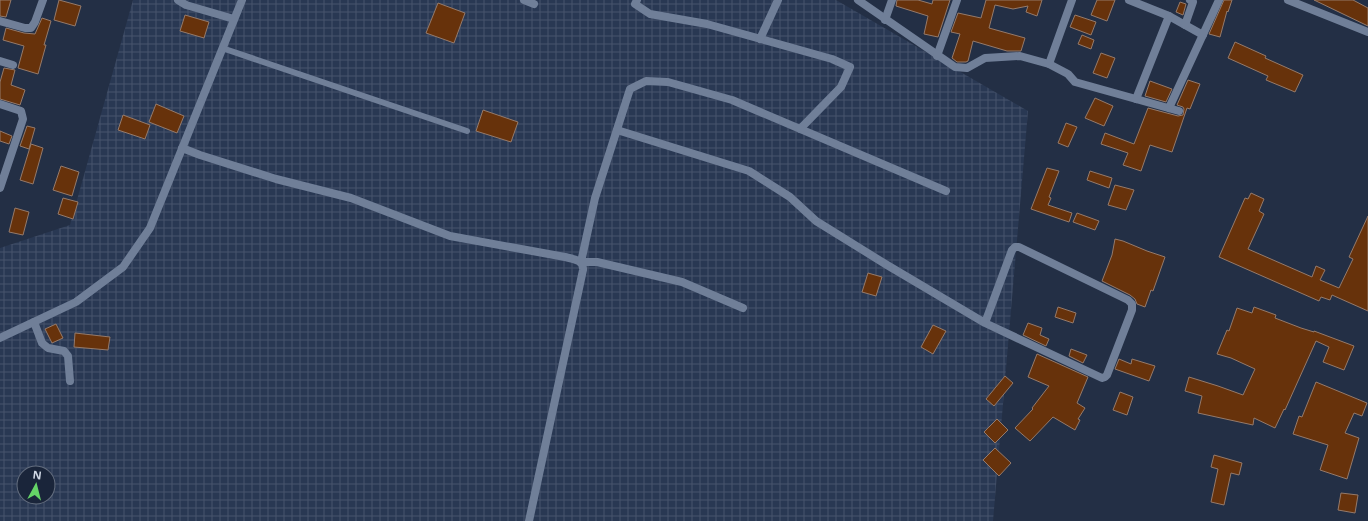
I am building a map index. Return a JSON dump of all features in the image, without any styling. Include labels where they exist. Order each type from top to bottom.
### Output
[{"type":"street","points":[[0,21],[24,28],[31,28],[36,22],[43,0]]},
{"type":"street","points":[[178,0],[186,5],[234,18]]},
{"type":"street","points":[[0,338],[76,302],[123,267],[150,228],[242,0]]},
{"type":"street","points":[[524,0],[534,4]]},
{"type":"street","points":[[636,0],[635,4],[650,14],[707,24],[832,59],[850,67],[841,87],[800,129]]},
{"type":"street","points":[[760,39],[778,0]]},
{"type":"street","points":[[858,0],[937,56],[956,67],[967,68],[985,58],[1020,56],[1049,64],[1068,74],[1075,82],[1179,111]]},
{"type":"street","points":[[885,20],[892,0]]},
{"type":"street","points":[[937,56],[957,0]]},
{"type":"street","points":[[1049,64],[1072,0]]},
{"type":"street","points":[[1129,0],[1169,16],[1204,35]]},
{"type":"street","points":[[1185,25],[1193,2],[1190,0]]},
{"type":"street","points":[[1169,108],[1220,0]]},
{"type":"street","points":[[1288,0],[1368,32]]},
{"type":"street","points":[[1136,99],[1169,16]]},
{"type":"street","points":[[0,61],[13,65]]},
{"type":"street","points":[[530,521],[584,266],[581,262],[595,198],[611,143],[617,130],[630,89],[646,81],[668,82],[732,100],[946,191]]},
{"type":"street","points":[[0,104],[21,111],[23,114],[23,119],[0,188]]},
{"type":"street","points":[[617,130],[749,171],[790,197],[816,221],[985,323],[1102,378],[1105,377],[1132,310],[1132,304],[1128,300],[1019,247],[1015,247],[1012,250],[985,323]]},
{"type":"street","points":[[182,148],[276,179],[351,198],[450,236],[565,257],[581,262],[597,262],[682,282],[743,308]]},
{"type":"street","points":[[34,322],[42,343],[48,348],[64,351],[68,356],[70,381]]},
{"type":"lane","points":[[222,48],[467,131]]},
{"type":"shaded area","points":[[133,0],[836,0],[1028,111],[993,521],[0,521],[0,248],[70,225]]},
{"type":"building","points":[[0,0],[11,0],[6,17],[0,16]]},
{"type":"building","points":[[59,0],[81,6],[75,26],[54,20]]},
{"type":"building","points":[[897,0],[918,0],[932,4],[933,0],[950,0],[938,37],[924,34],[928,16],[896,6]]},
{"type":"building","points":[[986,0],[1042,0],[1037,16],[1026,12],[1028,6],[1013,9],[995,5],[989,28],[1025,38],[1021,51],[1007,51],[973,41],[968,61],[957,62],[952,58],[960,34],[951,32],[958,13],[981,18]]},
{"type":"building","points":[[1097,0],[1115,0],[1107,21],[1091,15]]},
{"type":"building","points":[[1224,0],[1232,0],[1228,12],[1227,11],[1220,37],[1209,34]]},
{"type":"building","points":[[1314,0],[1353,0],[1368,8],[1368,26]]},
{"type":"building","points":[[1180,2],[1186,4],[1183,15],[1176,12]]},
{"type":"building","points":[[438,3],[465,13],[454,43],[426,33]]},
{"type":"building","points":[[185,15],[209,22],[204,38],[180,31]]},
{"type":"building","points":[[1075,15],[1096,22],[1091,35],[1070,27]]},
{"type":"building","points":[[42,18],[51,21],[38,74],[18,68],[24,46],[3,40],[6,28],[24,33],[35,34]]},
{"type":"building","points":[[1082,35],[1094,40],[1091,49],[1078,44]]},
{"type":"building","points":[[1235,42],[1266,56],[1265,58],[1303,75],[1295,92],[1266,80],[1268,76],[1228,58]]},
{"type":"building","points":[[1101,53],[1115,58],[1107,78],[1093,73]]},
{"type":"building","points":[[4,68],[15,70],[11,85],[25,90],[20,105],[0,99],[0,82]]},
{"type":"building","points":[[1188,80],[1200,84],[1190,109],[1187,108],[1172,152],[1150,145],[1141,171],[1123,165],[1128,153],[1101,144],[1105,133],[1134,144],[1148,108],[1178,116],[1183,115],[1183,107],[1177,105]]},
{"type":"building","points":[[1150,81],[1172,89],[1166,102],[1145,96]]},
{"type":"building","points":[[1095,98],[1113,106],[1104,126],[1085,118]]},
{"type":"building","points":[[156,104],[184,116],[177,133],[149,122]]},
{"type":"building","points":[[483,110],[518,122],[511,142],[476,131]]},
{"type":"building","points":[[123,115],[150,125],[145,139],[118,130]]},
{"type":"building","points":[[1066,123],[1077,127],[1068,147],[1058,143]]},
{"type":"building","points":[[27,126],[35,128],[29,149],[20,146]]},
{"type":"building","points":[[0,131],[12,136],[9,144],[0,141]]},
{"type":"building","points":[[31,144],[43,148],[33,184],[20,180]]},
{"type":"building","points":[[61,166],[79,172],[72,196],[53,190]]},
{"type":"building","points":[[1047,168],[1059,171],[1049,197],[1051,198],[1048,205],[1072,213],[1069,222],[1031,209]]},
{"type":"building","points":[[1090,171],[1112,178],[1109,188],[1087,180]]},
{"type":"building","points":[[1115,185],[1134,190],[1126,210],[1108,205]]},
{"type":"building","points":[[1251,193],[1264,199],[1259,211],[1264,214],[1248,249],[1312,277],[1316,266],[1325,270],[1320,280],[1339,288],[1353,259],[1349,257],[1368,216],[1368,311],[1332,295],[1330,300],[1321,297],[1319,301],[1219,257],[1245,198],[1248,199]]},
{"type":"building","points":[[63,198],[78,202],[73,219],[58,214]]},
{"type":"building","points":[[15,208],[29,212],[23,235],[9,232]]},
{"type":"building","points":[[1077,213],[1099,221],[1095,230],[1073,222]]},
{"type":"building","points":[[1115,239],[1165,257],[1153,291],[1151,290],[1145,307],[1137,304],[1135,299],[1130,295],[1102,281],[1112,255]]},
{"type":"building","points":[[868,273],[882,277],[876,296],[862,292]]},
{"type":"building","points":[[1058,307],[1076,313],[1073,323],[1055,317]]},
{"type":"building","points":[[1254,307],[1276,315],[1275,318],[1354,346],[1344,370],[1323,362],[1329,347],[1316,341],[1285,410],[1284,409],[1275,428],[1254,418],[1253,425],[1198,413],[1202,396],[1185,391],[1189,377],[1243,395],[1255,369],[1231,358],[1217,354],[1227,330],[1229,331],[1237,308],[1252,313]]},
{"type":"building","points":[[1028,323],[1042,328],[1040,335],[1049,339],[1046,346],[1023,335]]},
{"type":"building","points":[[56,324],[63,338],[52,343],[45,329]]},
{"type":"building","points":[[933,325],[946,331],[933,354],[921,347]]},
{"type":"building","points":[[75,333],[110,337],[108,350],[74,347]]},
{"type":"building","points":[[1071,349],[1087,355],[1083,363],[1069,356]]},
{"type":"building","points":[[1037,354],[1088,377],[1077,403],[1085,408],[1078,419],[1080,420],[1075,430],[1053,417],[1030,441],[1015,428],[1033,409],[1032,408],[1049,386],[1028,377]]},
{"type":"building","points":[[1119,359],[1131,364],[1132,359],[1155,366],[1149,381],[1115,369]]},
{"type":"building","points":[[1005,376],[1013,383],[994,406],[986,399]]},
{"type":"building","points":[[1316,382],[1367,403],[1362,416],[1354,413],[1345,433],[1359,438],[1347,479],[1320,470],[1328,445],[1293,434],[1299,416],[1302,417]]},
{"type":"building","points":[[1120,392],[1133,397],[1127,415],[1113,410]]},
{"type":"building","points":[[997,419],[1008,430],[995,443],[984,432]]},
{"type":"building","points":[[995,448],[1011,463],[999,476],[983,460]]},
{"type":"building","points":[[1214,455],[1242,463],[1239,475],[1231,473],[1224,505],[1211,502],[1218,469],[1211,467]]},
{"type":"building","points":[[1341,493],[1358,495],[1355,513],[1338,510]]}]
